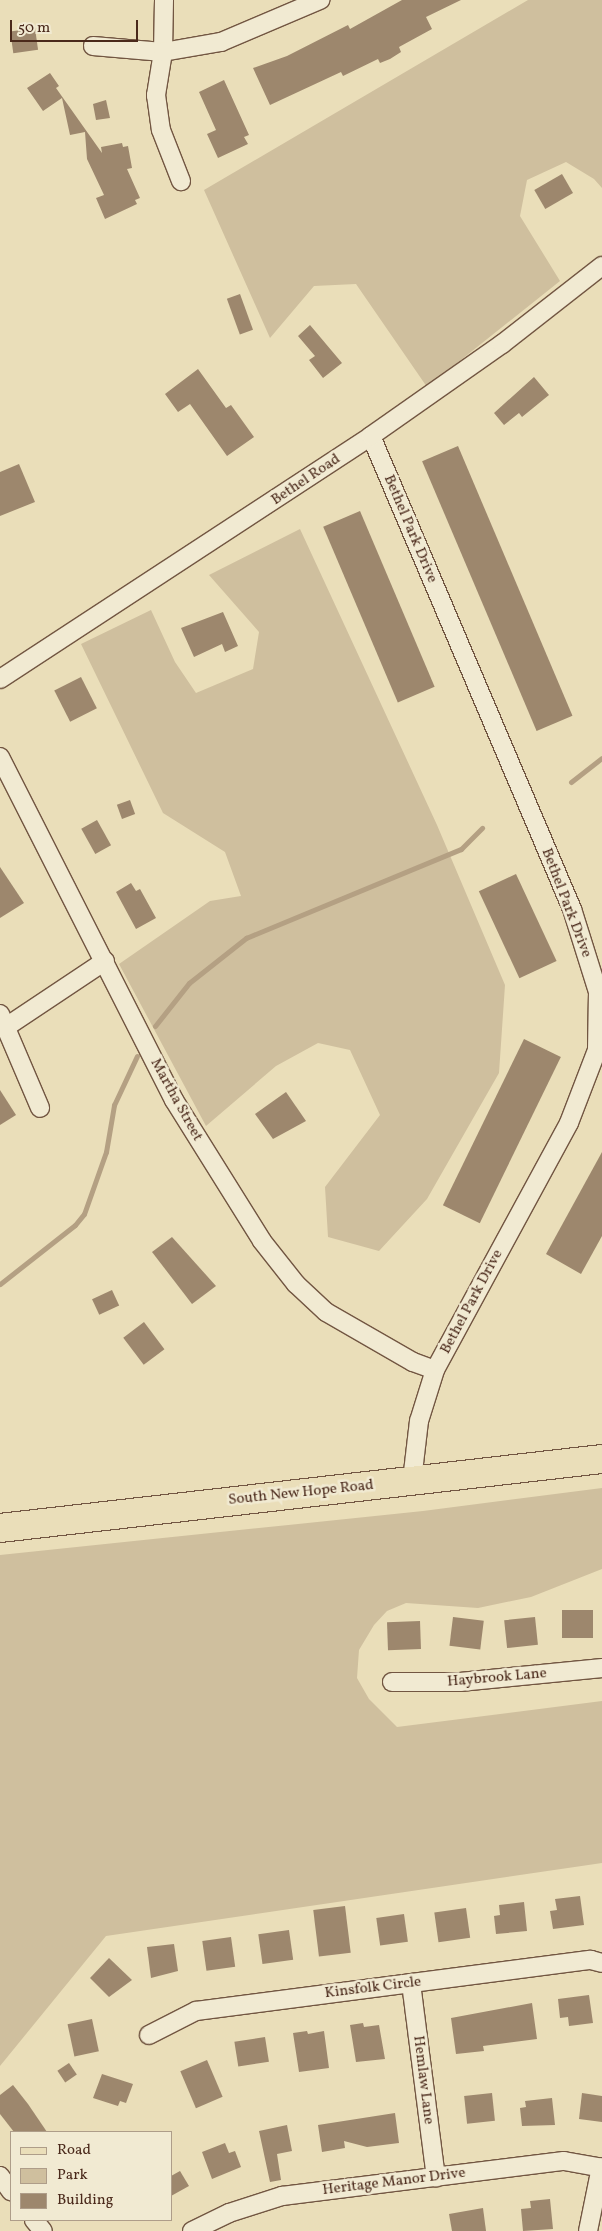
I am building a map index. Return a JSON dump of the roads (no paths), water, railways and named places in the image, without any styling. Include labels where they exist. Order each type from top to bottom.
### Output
[{"type":"main road","name":"South New Hope Road","points":[[0,1528],[602,1460]]},
{"type":"street","points":[[164,0],[163,52],[156,95],[159,121],[181,181]]},
{"type":"street","points":[[93,46],[163,52],[221,42],[320,0]]},
{"type":"street","name":"Bethel Road","points":[[0,679],[371,436],[502,344],[602,266]]},
{"type":"street","name":"Bethel Park Drive","points":[[371,436],[572,909],[598,992],[600,1051],[569,1123],[435,1370],[419,1421],[412,1481]]},
{"type":"street","name":"Martha Street","points":[[0,757],[174,1100],[262,1241],[296,1284],[347,1326],[413,1362],[435,1370]]},
{"type":"street","points":[[40,1108],[3,1021],[105,961]]},
{"type":"street","name":"Haybrook Lane","points":[[392,1682],[460,1682],[602,1668]]},
{"type":"street","name":"Kinsfolk Circle","points":[[149,2035],[196,2010],[591,1960],[602,1963]]},
{"type":"street","name":"Hemlaw Lane","points":[[411,1983],[436,2177]]},
{"type":"street","name":"Heritage Manor Drive","points":[[192,2231],[229,2213],[282,2196],[564,2161],[601,2167]]},
{"type":"street","points":[[588,2231],[601,2167]]},
{"type":"street","points":[[0,2176],[10,2190]]},
{"type":"street","points":[[35,2221],[43,2231]]},
{"type":"waterway","points":[[571,782],[602,758]]},
{"type":"waterway","points":[[155,1026],[189,983],[246,938],[461,849],[482,828]]},
{"type":"waterway","points":[[0,1284],[75,1225],[84,1214],[106,1152],[114,1105],[137,1056]]}]
